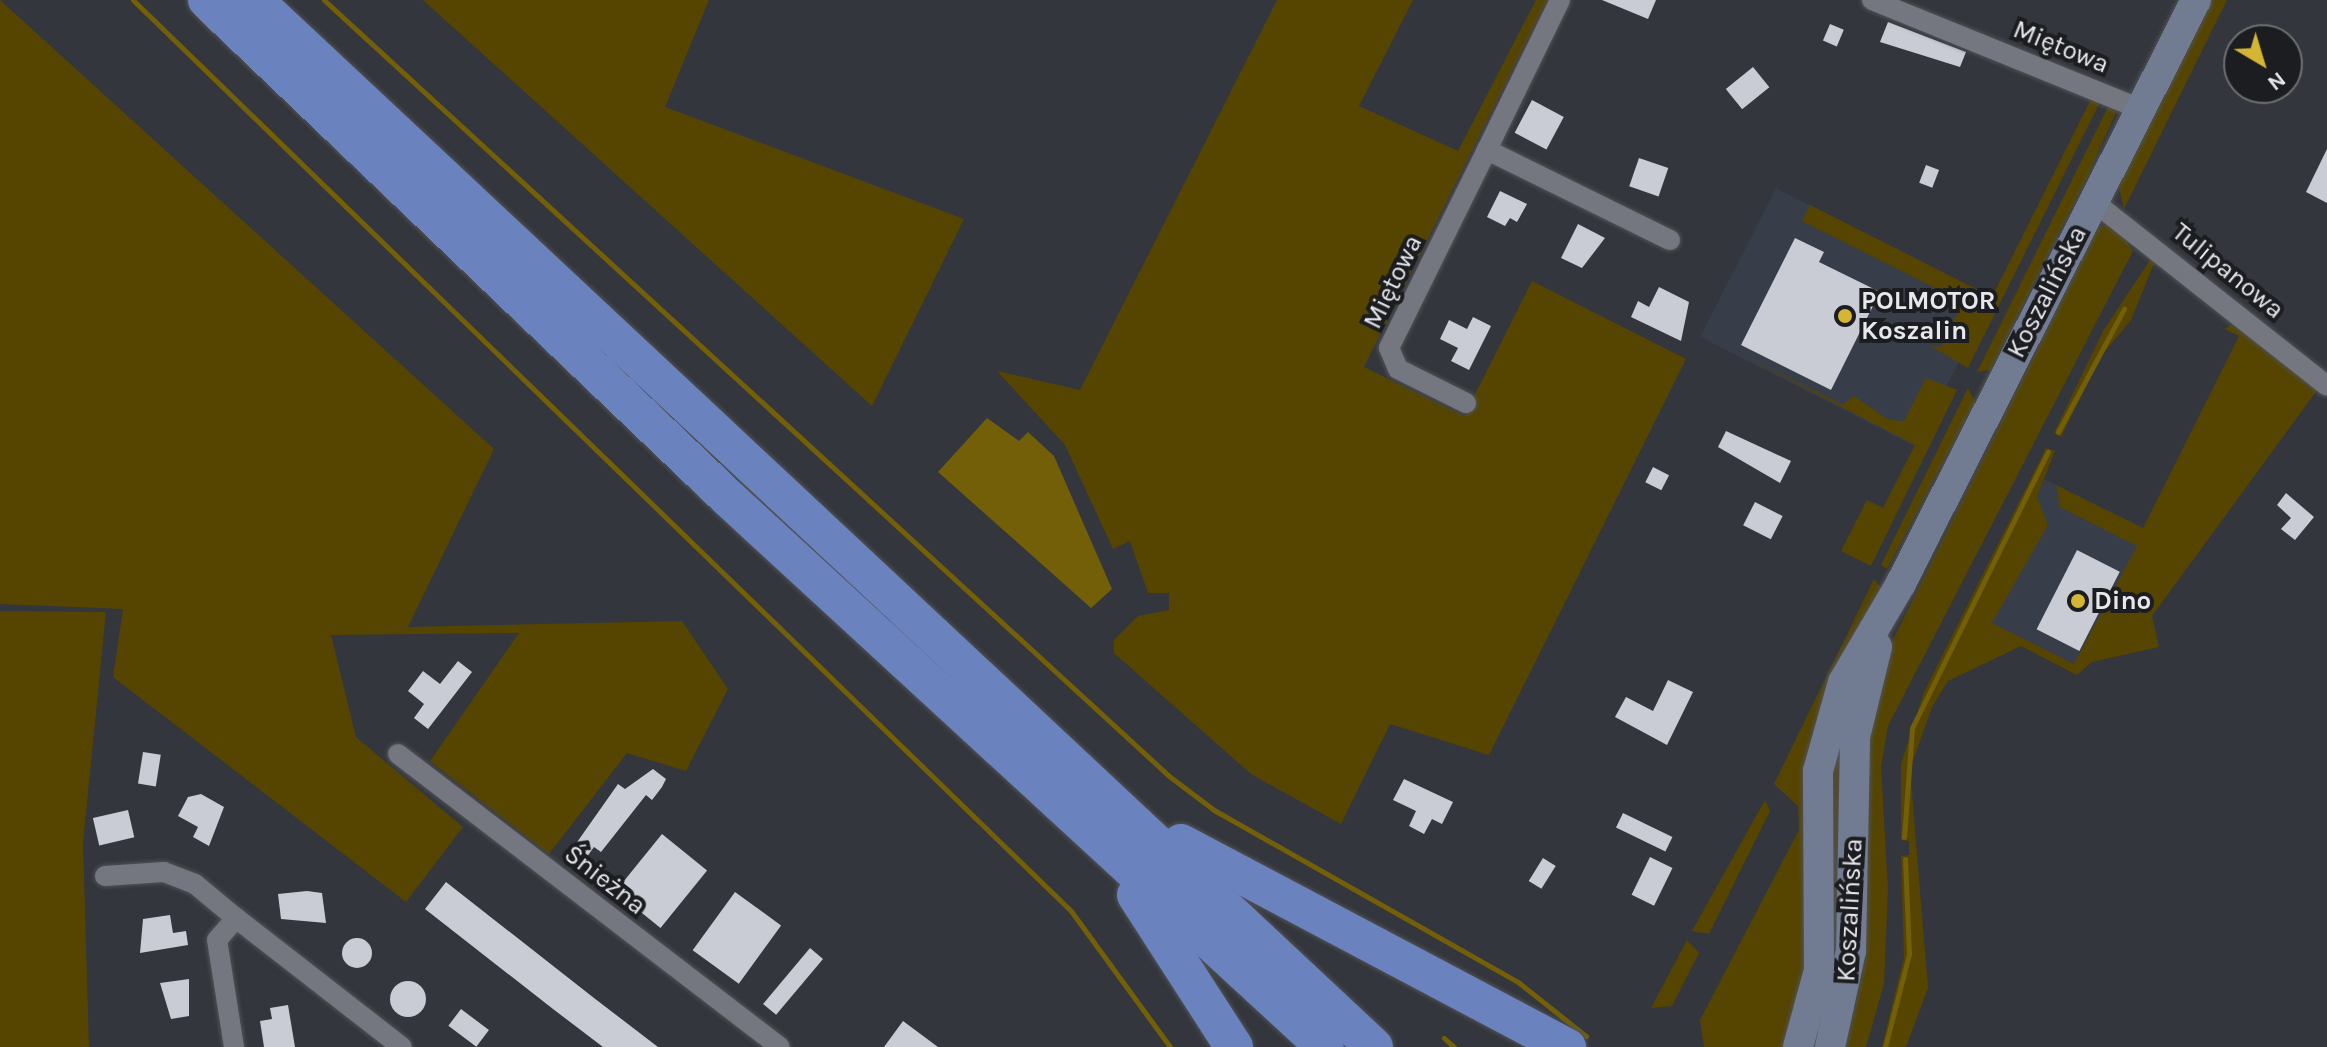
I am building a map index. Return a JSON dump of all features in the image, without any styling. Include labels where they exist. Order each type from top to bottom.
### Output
[{"type":"highway","points":[[207,0],[727,497],[1062,778],[1374,1047]]},
{"type":"highway","points":[[254,0],[1062,778],[1325,1047]]},
{"type":"highway","points":[[1062,778],[1234,1047]]},
{"type":"highway","points":[[1062,778],[1202,858],[1567,1047]]},
{"type":"main road","name":"Koszalińska","points":[[1798,1047],[1819,970],[1815,816],[1824,743],[1843,682],[1900,585],[2196,0]]},
{"type":"main road","name":"Koszalińska","points":[[1830,1047],[1851,951],[1858,715],[1900,585]]},
{"type":"street","name":"Miętowa","points":[[1466,403],[1398,369],[1389,348],[1560,0]]},
{"type":"street","name":"Miętowa","points":[[1872,0],[2141,109]]},
{"type":"street","points":[[1487,150],[1670,240]]},
{"type":"street","name":"Tulipanowa","points":[[2093,201],[2327,386]]},
{"type":"street","name":"Śnieżna","points":[[398,754],[780,1047]]},
{"type":"street","points":[[105,876],[164,872],[195,884],[402,1047]]},
{"type":"street","points":[[234,1047],[217,940],[236,918]]},
{"type":"shaded area","points":[[0,0],[494,449],[408,627],[682,621],[728,689],[686,771],[627,753],[549,854],[430,761],[519,633],[331,635],[356,737],[463,827],[406,902],[113,677],[123,609],[0,604]]},
{"type":"shaded area","points":[[423,0],[709,0],[665,107],[964,219],[872,406]]},
{"type":"shaded area","points":[[1277,0],[1413,0],[1359,106],[1458,151],[1536,0],[1547,0],[1364,367],[1464,416],[1532,281],[1686,359],[1489,755],[1390,724],[1341,824],[1251,774],[1114,653],[1114,640],[1138,616],[1169,610],[1169,593],[1148,593],[1130,541],[1113,549],[1065,445],[997,371],[1080,390]]},
{"type":"shaded area","points":[[2212,0],[2227,0],[2124,209],[2118,184]]},
{"type":"shaded area","points":[[2092,97],[2100,102],[1968,368],[1929,345],[1941,347],[1963,302],[1802,221],[1810,205],[1992,297]]},
{"type":"shaded area","points":[[2109,105],[2116,112],[2089,173],[1990,370],[1977,372]]},
{"type":"shaded area","name":"POLMOTOR Koszalin","points":[[1776,188],[1992,298],[1916,447],[1700,337]]},
{"type":"shaded area","points":[[2113,222],[2133,251],[1888,726],[1881,767],[1888,890],[1884,984],[1866,1047],[1846,1047],[1866,959],[1865,772],[1878,670],[2098,228]]},
{"type":"shaded area","points":[[2152,257],[2164,263],[2153,266],[2131,320],[2101,356],[2061,437],[2054,433],[2103,331]]},
{"type":"shaded area","points":[[2236,322],[2318,389],[2152,616],[2159,647],[2092,662],[2077,675],[2021,646],[1948,681],[1932,707],[1910,769],[1928,988],[1906,1047],[1882,1047],[1904,957],[1901,856],[1909,855],[1909,841],[1901,840],[1901,764],[1924,692],[2046,448],[2055,451],[2037,496],[2048,525],[1992,623],[2074,664],[2137,546],[2060,507],[2056,485],[2143,528],[2239,336],[2224,329]]},
{"type":"shaded area","points":[[1736,352],[1843,405],[1854,396],[1889,420],[1904,421],[1926,378],[1957,390],[1871,566],[1841,551],[1867,500],[1883,508],[1915,445]]},
{"type":"shaded area","points":[[1968,388],[1975,401],[1887,569],[1881,565]]},
{"type":"shaded area","points":[[987,418],[1019,441],[1028,432],[1054,456],[1112,589],[1091,608],[938,472]]},
{"type":"shaded area","points":[[2042,478],[2150,533],[2078,675],[1970,620]]},
{"type":"shaded area","points":[[1874,579],[1881,588],[1843,665],[1810,947],[1786,1047],[1704,1047],[1700,1020],[1799,830],[1798,806],[1774,784]]},
{"type":"shaded area","points":[[0,611],[106,612],[83,843],[89,1047],[0,1047]]},
{"type":"shaded area","points":[[1849,686],[1839,958],[1819,1047],[1810,1047],[1822,828]]},
{"type":"shaded area","points":[[1765,800],[1770,811],[1709,934],[1692,931]]},
{"type":"shaded area","points":[[1687,940],[1699,953],[1672,1006],[1651,1008]]},
{"type":"building","points":[[1602,0],[1656,0],[1648,19]]},
{"type":"building","points":[[1888,22],[1966,52],[1960,67],[1880,42]]},
{"type":"building","points":[[1830,24],[1844,30],[1837,46],[1823,41]]},
{"type":"building","points":[[1753,67],[1769,87],[1742,109],[1726,89]]},
{"type":"building","points":[[1532,100],[1564,117],[1546,150],[1515,133]]},
{"type":"building","points":[[2327,149],[2327,203],[2306,192]]},
{"type":"building","points":[[1639,158],[1668,168],[1659,196],[1629,186]]},
{"type":"building","points":[[1926,165],[1939,170],[1932,188],[1919,183]]},
{"type":"building","points":[[1500,191],[1527,204],[1517,222],[1510,218],[1505,226],[1487,217]]},
{"type":"building","points":[[1578,224],[1605,238],[1582,268],[1561,258]]},
{"type":"building","points":[[1795,238],[1824,252],[1819,262],[1880,292],[1831,390],[1741,345]]},
{"type":"building","points":[[1659,287],[1689,302],[1681,341],[1631,317],[1638,301],[1649,307]]},
{"type":"building","points":[[1473,317],[1491,326],[1469,370],[1451,361],[1458,348],[1440,339],[1449,320],[1467,329]]},
{"type":"building","points":[[1726,431],[1791,461],[1780,483],[1718,447]]},
{"type":"building","points":[[1653,467],[1669,475],[1661,490],[1645,482]]},
{"type":"building","points":[[2286,493],[2314,517],[2295,540],[2281,529],[2291,518],[2277,505]]},
{"type":"building","points":[[1755,502],[1783,516],[1771,539],[1743,525]]},
{"type":"building","name":"Dino","points":[[2077,550],[2120,572],[2079,651],[2037,629]]},
{"type":"building","points":[[458,661],[472,672],[428,729],[414,718],[424,704],[408,691],[423,671],[440,684]]},
{"type":"building","points":[[1668,680],[1693,692],[1667,745],[1615,717],[1626,697],[1653,711]]},
{"type":"building","points":[[143,752],[161,755],[156,786],[138,784]]},
{"type":"building","points":[[653,769],[666,779],[662,787],[652,800],[646,795],[601,852],[594,847],[581,865],[568,855],[618,784],[625,789]]},
{"type":"building","points":[[1404,779],[1453,802],[1442,824],[1432,819],[1424,834],[1409,826],[1416,811],[1393,800]]},
{"type":"building","points":[[201,794],[224,807],[209,846],[193,837],[198,827],[178,816],[188,797]]},
{"type":"building","points":[[128,810],[134,837],[99,845],[93,818]]},
{"type":"building","points":[[1623,813],[1672,837],[1665,851],[1616,827]]},
{"type":"building","points":[[662,834],[707,871],[661,928],[615,892]]},
{"type":"building","points":[[1650,857],[1672,868],[1654,906],[1632,895]]},
{"type":"building","points":[[1543,858],[1556,866],[1541,889],[1529,881]]},
{"type":"building","points":[[446,882],[658,1047],[603,1047],[553,1009],[425,909]]},
{"type":"building","points":[[735,892],[781,926],[739,984],[693,950]]},
{"type":"building","points":[[322,893],[326,923],[281,919],[278,894]]},
{"type":"building","points":[[170,915],[173,933],[186,931],[188,945],[140,953],[143,919]]},
{"type":"building","points":[[357,938],[368,942],[372,953],[368,964],[357,968],[346,964],[342,953],[346,942]]},
{"type":"building","points":[[810,948],[823,959],[776,1015],[763,1004]]},
{"type":"building","points":[[189,979],[189,1016],[171,1019],[160,983]]},
{"type":"building","points":[[408,981],[420,987],[426,999],[420,1011],[408,1017],[396,1011],[390,999],[396,987]]},
{"type":"building","points":[[288,1005],[295,1047],[264,1047],[260,1021],[272,1019],[270,1008]]},
{"type":"building","points":[[461,1009],[489,1030],[476,1047],[448,1026]]},
{"type":"building","points":[[903,1021],[938,1047],[884,1047]]},
{"type":"waterway","points":[[133,0],[1071,911],[1170,1047]]},
{"type":"waterway","points":[[324,0],[1169,776],[1214,810],[1518,982],[1586,1036]]},
{"type":"waterway","points":[[2058,432],[2124,309]]},
{"type":"waterway","points":[[1904,837],[1912,728],[2048,452]]},
{"type":"waterway","points":[[1885,1047],[1909,954],[1905,859]]},
{"type":"waterway","points":[[1444,1038],[1454,1047]]},
{"type":"place","name":"POLMOTOR Koszalin","points":[[1845,316]]},
{"type":"place","name":"Dino","points":[[2078,601]]}]
